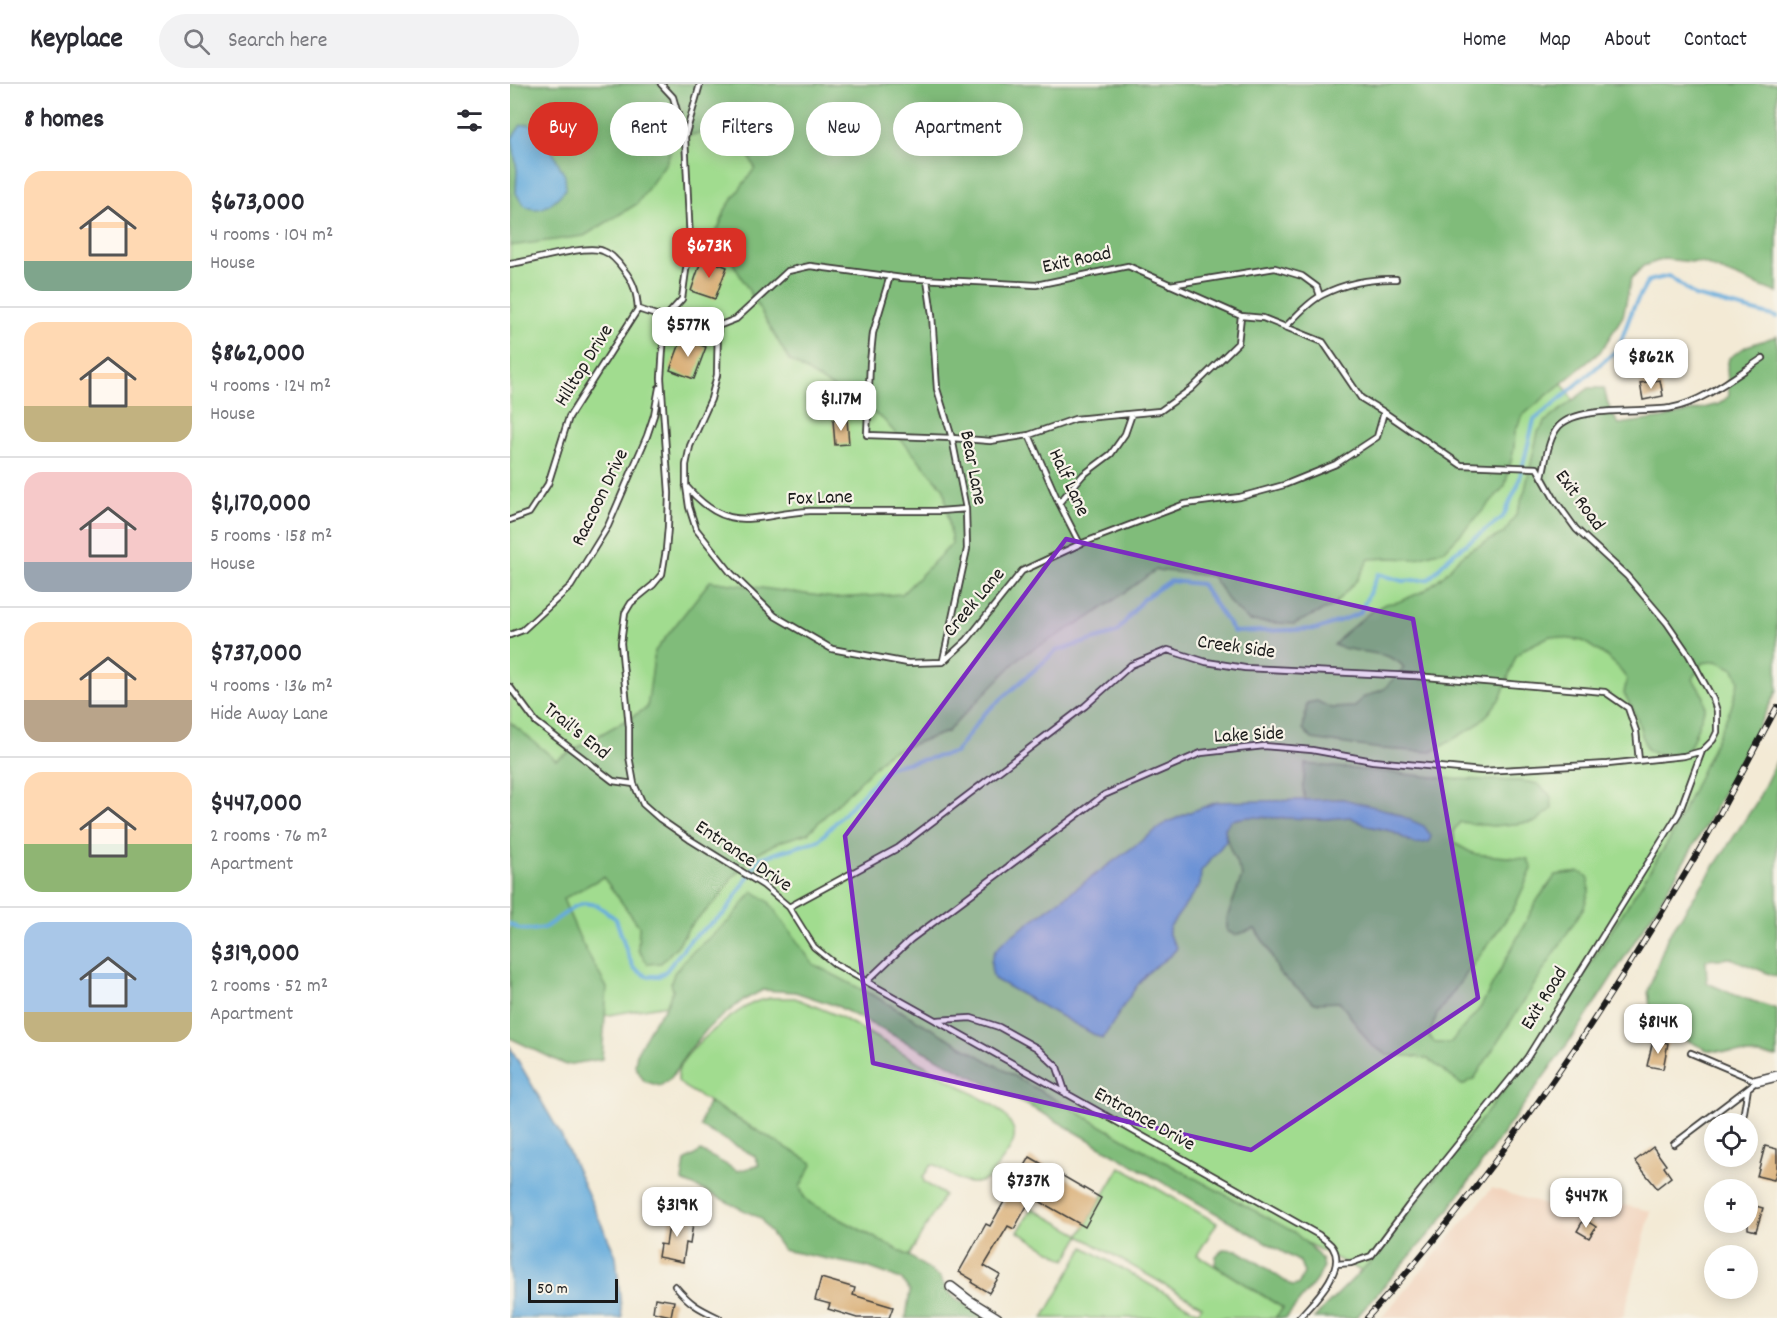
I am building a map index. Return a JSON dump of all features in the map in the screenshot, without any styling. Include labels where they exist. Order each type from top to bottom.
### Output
[{"type":"street","points":[[1757,1081],[1777,1076]]},
{"type":"street","points":[[951,1287],[997,1318]]},
{"type":"lane","points":[[661,84],[673,97],[674,102]]},
{"type":"lane","points":[[688,126],[700,84]]},
{"type":"lane","points":[[665,318],[682,299],[690,241],[686,156]]},
{"type":"lane","points":[[510,264],[585,249],[603,251],[617,261],[632,280],[637,295],[638,309],[665,318],[718,327]]},
{"type":"lane","name":"Exit Road","points":[[718,327],[736,319],[788,271],[810,266],[927,280],[1036,285],[1128,266],[1241,316],[1263,318],[1323,342],[1361,398],[1461,465],[1537,468],[1555,500],[1576,529],[1627,576],[1667,623],[1689,655],[1713,699],[1717,711],[1717,732],[1713,740],[1702,751],[1679,813],[1527,1058],[1371,1256],[1351,1263],[1336,1264]]},
{"type":"lane","points":[[1170,285],[1275,268],[1302,276],[1317,287],[1320,296]]},
{"type":"lane","points":[[890,276],[873,333],[867,435],[990,441],[1029,435],[1075,419],[1160,411],[1191,389],[1238,343],[1241,316]]},
{"type":"lane","points":[[1286,327],[1320,296],[1379,278],[1396,279]]},
{"type":"lane","name":"Bear Lane","points":[[927,280],[937,389],[951,438],[966,509],[967,549],[943,662]]},
{"type":"lane","name":"Hilltop Drive","points":[[510,520],[529,513],[548,484],[569,417],[638,309]]},
{"type":"lane","name":"Entrance Drive","points":[[665,318],[661,378],[669,493],[665,558],[662,574],[653,585],[631,603],[626,613],[621,643],[629,727],[629,756],[634,783],[643,804],[660,819],[764,885],[789,907],[814,947],[835,964],[1319,1235],[1333,1248],[1336,1264]]},
{"type":"lane","name":"Creek Lane","points":[[718,327],[717,375],[711,399],[690,446],[686,465],[689,507],[696,529],[731,573],[775,616],[832,649],[908,663],[943,662],[967,640],[1022,572],[1080,544],[1185,504],[1240,497],[1284,485],[1336,464],[1377,437],[1384,412]]},
{"type":"lane","points":[[1542,477],[1554,434],[1567,420],[1609,411],[1671,408],[1695,400],[1763,358]]},
{"type":"lane","name":"Raccoon Drive","points":[[510,635],[523,630],[572,586],[608,526],[647,436],[654,415],[661,378]]},
{"type":"lane","points":[[1059,504],[1083,475],[1111,454],[1125,434],[1132,414]]},
{"type":"lane","name":"Half Lane","points":[[1029,435],[1059,504],[1080,544]]},
{"type":"lane","name":"Fox Lane","points":[[686,486],[699,501],[714,512],[732,518],[751,520],[790,512],[966,509]]},
{"type":"lane","name":"Creek Side","points":[[789,907],[898,848],[1085,706],[1131,665],[1168,650],[1206,662],[1245,668],[1415,676],[1605,692],[1628,708],[1636,731],[1639,761]]},
{"type":"lane","name":"Trail's End","points":[[510,687],[536,722],[613,781],[634,783]]},
{"type":"lane","name":"Lake Side","points":[[867,981],[910,940],[1104,795],[1201,753],[1264,746],[1312,750],[1373,761],[1482,771],[1608,764],[1684,756],[1702,751]]},
{"type":"lane","points":[[935,1020],[971,1018],[999,1027],[1037,1048],[1057,1067],[1066,1094]]},
{"type":"lane","points":[[1674,1144],[1757,1081],[1691,1053]]},
{"type":"lane","points":[[1744,1113],[1748,1088]]},
{"type":"lane","points":[[1299,1318],[1326,1287],[1336,1264]]},
{"type":"lane","points":[[675,1286],[697,1308],[719,1318]]},
{"type":"highlighted area","points":[[1066,539],[1413,619],[1478,998],[1251,1150],[873,1063],[845,836]]},
{"type":"shaded area","points":[[1492,1188],[1597,1222],[1614,1203],[1651,1211],[1623,1318],[1381,1318]]},
{"type":"green space","points":[[510,84],[983,84],[1454,215],[1756,685],[1702,794],[1533,1067],[1365,1273],[848,1007],[782,985],[510,1032]]},
{"type":"green space","points":[[510,84],[1777,84],[1777,293],[1702,263],[1664,259],[1643,266],[1631,279],[1623,316],[1601,351],[1522,416],[1515,432],[1514,449],[1505,486],[1445,550],[1414,559],[1369,559],[1357,580],[1333,606],[1294,624],[1249,621],[1230,603],[1212,576],[1156,570],[1090,617],[1021,656],[947,732],[888,753],[808,833],[779,842],[755,854],[732,878],[718,899],[690,926],[678,945],[661,963],[648,964],[638,950],[639,926],[603,877],[563,899],[581,941],[607,988],[602,1059],[566,1065],[510,1038],[510,722],[556,760],[647,708],[655,651],[710,581],[835,598],[902,594],[952,544],[944,489],[883,419],[789,360],[715,232],[726,208],[755,168],[749,156],[794,156],[794,102],[700,102],[700,133],[688,136],[688,102],[610,102],[610,156],[669,156],[637,204],[584,236],[510,246]]},
{"type":"green space","points":[[1777,336],[1777,691],[1706,825],[1658,905],[1583,1022],[1439,1223],[1356,1318],[1314,1318],[1369,1263],[1534,1052],[1670,839],[1731,708],[1739,680],[1734,669],[1717,661],[1702,663],[1693,679],[1704,697],[1705,708],[1690,747],[1682,754],[1653,753],[1646,748],[1637,718],[1624,693],[1627,679],[1617,666],[1583,641],[1550,636],[1524,649],[1516,656],[1501,697],[1474,727],[1432,752],[1381,749],[1312,739],[1303,729],[1307,703],[1317,701],[1331,708],[1355,707],[1362,698],[1384,689],[1404,668],[1398,662],[1381,655],[1334,645],[1369,613],[1385,604],[1398,602],[1424,591],[1470,550],[1504,533],[1516,515],[1525,490],[1538,432],[1546,421],[1589,388],[1604,388],[1609,407],[1619,424],[1664,418],[1719,404],[1729,396],[1727,368],[1729,358],[1747,346]]},
{"type":"green space","points":[[1777,760],[1777,977],[1730,958],[1706,960],[1707,983],[1777,1009],[1777,1057],[1707,1050],[1652,1023],[1648,991],[1667,938],[1756,803]]},
{"type":"green space","points":[[1305,764],[1453,779],[1521,781],[1538,784],[1551,796],[1552,809],[1535,822],[1493,826],[1460,822],[1454,830],[1454,843],[1474,854],[1528,859],[1532,869],[1513,910],[1437,1014],[1429,1036],[1435,1043],[1450,1043],[1480,1008],[1538,899],[1556,875],[1580,872],[1589,878],[1589,892],[1584,907],[1474,1079],[1462,1085],[1428,1059],[1388,1055],[1371,1045],[1340,1002],[1314,1003],[1279,973],[1268,948],[1255,929],[1235,935],[1227,931],[1227,918],[1242,876],[1226,834],[1225,828],[1231,820],[1247,817],[1326,819],[1350,817],[1368,826],[1391,831],[1415,844],[1343,799],[1305,801],[1303,789]]},
{"type":"green space","points":[[753,891],[769,902],[813,964],[878,998],[1154,1156],[1294,1232],[1316,1252],[1322,1261],[1323,1269],[1315,1282],[1286,1318],[1275,1318],[1283,1308],[1215,1265],[1216,1256],[1223,1249],[1237,1250],[1292,1286],[1298,1285],[1304,1273],[1300,1262],[1048,1116],[837,1006],[795,992],[763,990],[742,1001],[709,1027],[687,1053],[671,1078],[660,1086],[644,1081],[635,1066],[637,1052],[655,1020],[665,1008],[673,990],[671,983],[674,973],[690,954],[730,920]]},
{"type":"green space","points":[[771,998],[795,998],[841,1017],[993,1105],[1005,1115],[1012,1125],[1014,1141],[1010,1149],[989,1178],[981,1182],[961,1181],[935,1165],[931,1165],[923,1177],[924,1182],[944,1195],[909,1256],[810,1203],[804,1197],[800,1187],[812,1163],[684,1087],[678,1081],[678,1071],[682,1063],[712,1031],[749,1005]]},
{"type":"green space","points":[[708,1102],[813,1163],[800,1187],[804,1197],[810,1203],[909,1256],[940,1277],[947,1291],[956,1299],[989,1318],[906,1318],[910,1291],[901,1279],[867,1267],[783,1250],[760,1218],[682,1181],[685,1161],[701,1151],[738,1171],[759,1165],[755,1156],[701,1127]]},
{"type":"green space","points":[[1120,1167],[1217,1223],[1197,1255],[1283,1308],[1275,1318],[1043,1318],[1084,1247],[1198,1312],[1202,1306],[1080,1236],[1066,1260],[1018,1232],[1032,1208],[1080,1235]]},
{"type":"water","points":[[528,124],[528,156],[555,156],[565,176],[566,189],[548,206],[542,208],[530,208],[524,205],[516,193],[517,170],[512,138],[521,125]]},
{"type":"water","points":[[1343,799],[1390,811],[1424,826],[1431,836],[1429,842],[1415,844],[1391,831],[1368,826],[1350,817],[1326,819],[1247,817],[1231,820],[1225,828],[1226,841],[1201,871],[1200,885],[1169,928],[1169,935],[1177,948],[1141,980],[1102,1039],[994,979],[991,968],[992,958],[1004,941],[1166,823],[1217,802]]},
{"type":"water","points":[[510,1047],[560,1133],[616,1256],[622,1318],[510,1318]]},
{"type":"building","points":[[702,258],[727,267],[715,299],[691,291]]},
{"type":"building","points":[[682,338],[706,347],[694,379],[670,370]]},
{"type":"building","points":[[1660,380],[1663,396],[1643,400],[1640,383]]},
{"type":"building","points":[[847,419],[849,444],[835,445],[833,420]]},
{"type":"building","points":[[1653,1040],[1668,1043],[1663,1069],[1647,1066]]},
{"type":"building","points":[[1765,1146],[1777,1149],[1777,1170],[1774,1180],[1757,1176]]},
{"type":"building","points":[[1653,1147],[1666,1165],[1664,1167],[1671,1177],[1657,1188],[1635,1161]]},
{"type":"building","points":[[1030,1157],[1101,1198],[1085,1227],[1032,1197],[1014,1229],[1008,1226],[984,1266],[1000,1275],[989,1293],[959,1272],[986,1224],[990,1226]]},
{"type":"building","points":[[1758,1207],[1763,1208],[1758,1224]]},
{"type":"building","points":[[671,1213],[694,1217],[690,1244],[686,1243],[683,1262],[658,1257],[660,1244],[666,1245]]},
{"type":"building","points":[[1584,1219],[1596,1227],[1589,1238],[1577,1231]]},
{"type":"building","points":[[821,1278],[855,1288],[853,1295],[893,1307],[889,1318],[857,1318],[828,1309],[830,1304],[815,1300]]},
{"type":"building","points":[[655,1298],[674,1301],[671,1316],[653,1312]]},
{"type":"waterway","points":[[510,924],[519,929],[544,928],[574,907],[584,903],[597,905],[616,919],[634,968],[646,976],[659,976],[666,971],[691,939],[725,913],[760,858],[819,840],[888,767],[955,753],[983,715],[1056,651],[1116,633],[1143,599],[1170,581],[1201,584],[1234,632],[1318,629],[1360,613],[1378,574],[1403,581],[1429,579],[1450,556],[1503,517],[1518,485],[1534,420],[1618,349],[1633,308],[1648,281],[1669,276],[1695,296],[1777,317]]},
{"type":"railway","points":[[1367,1318],[1455,1214],[1575,1047],[1650,932],[1697,854],[1777,707]]}]
